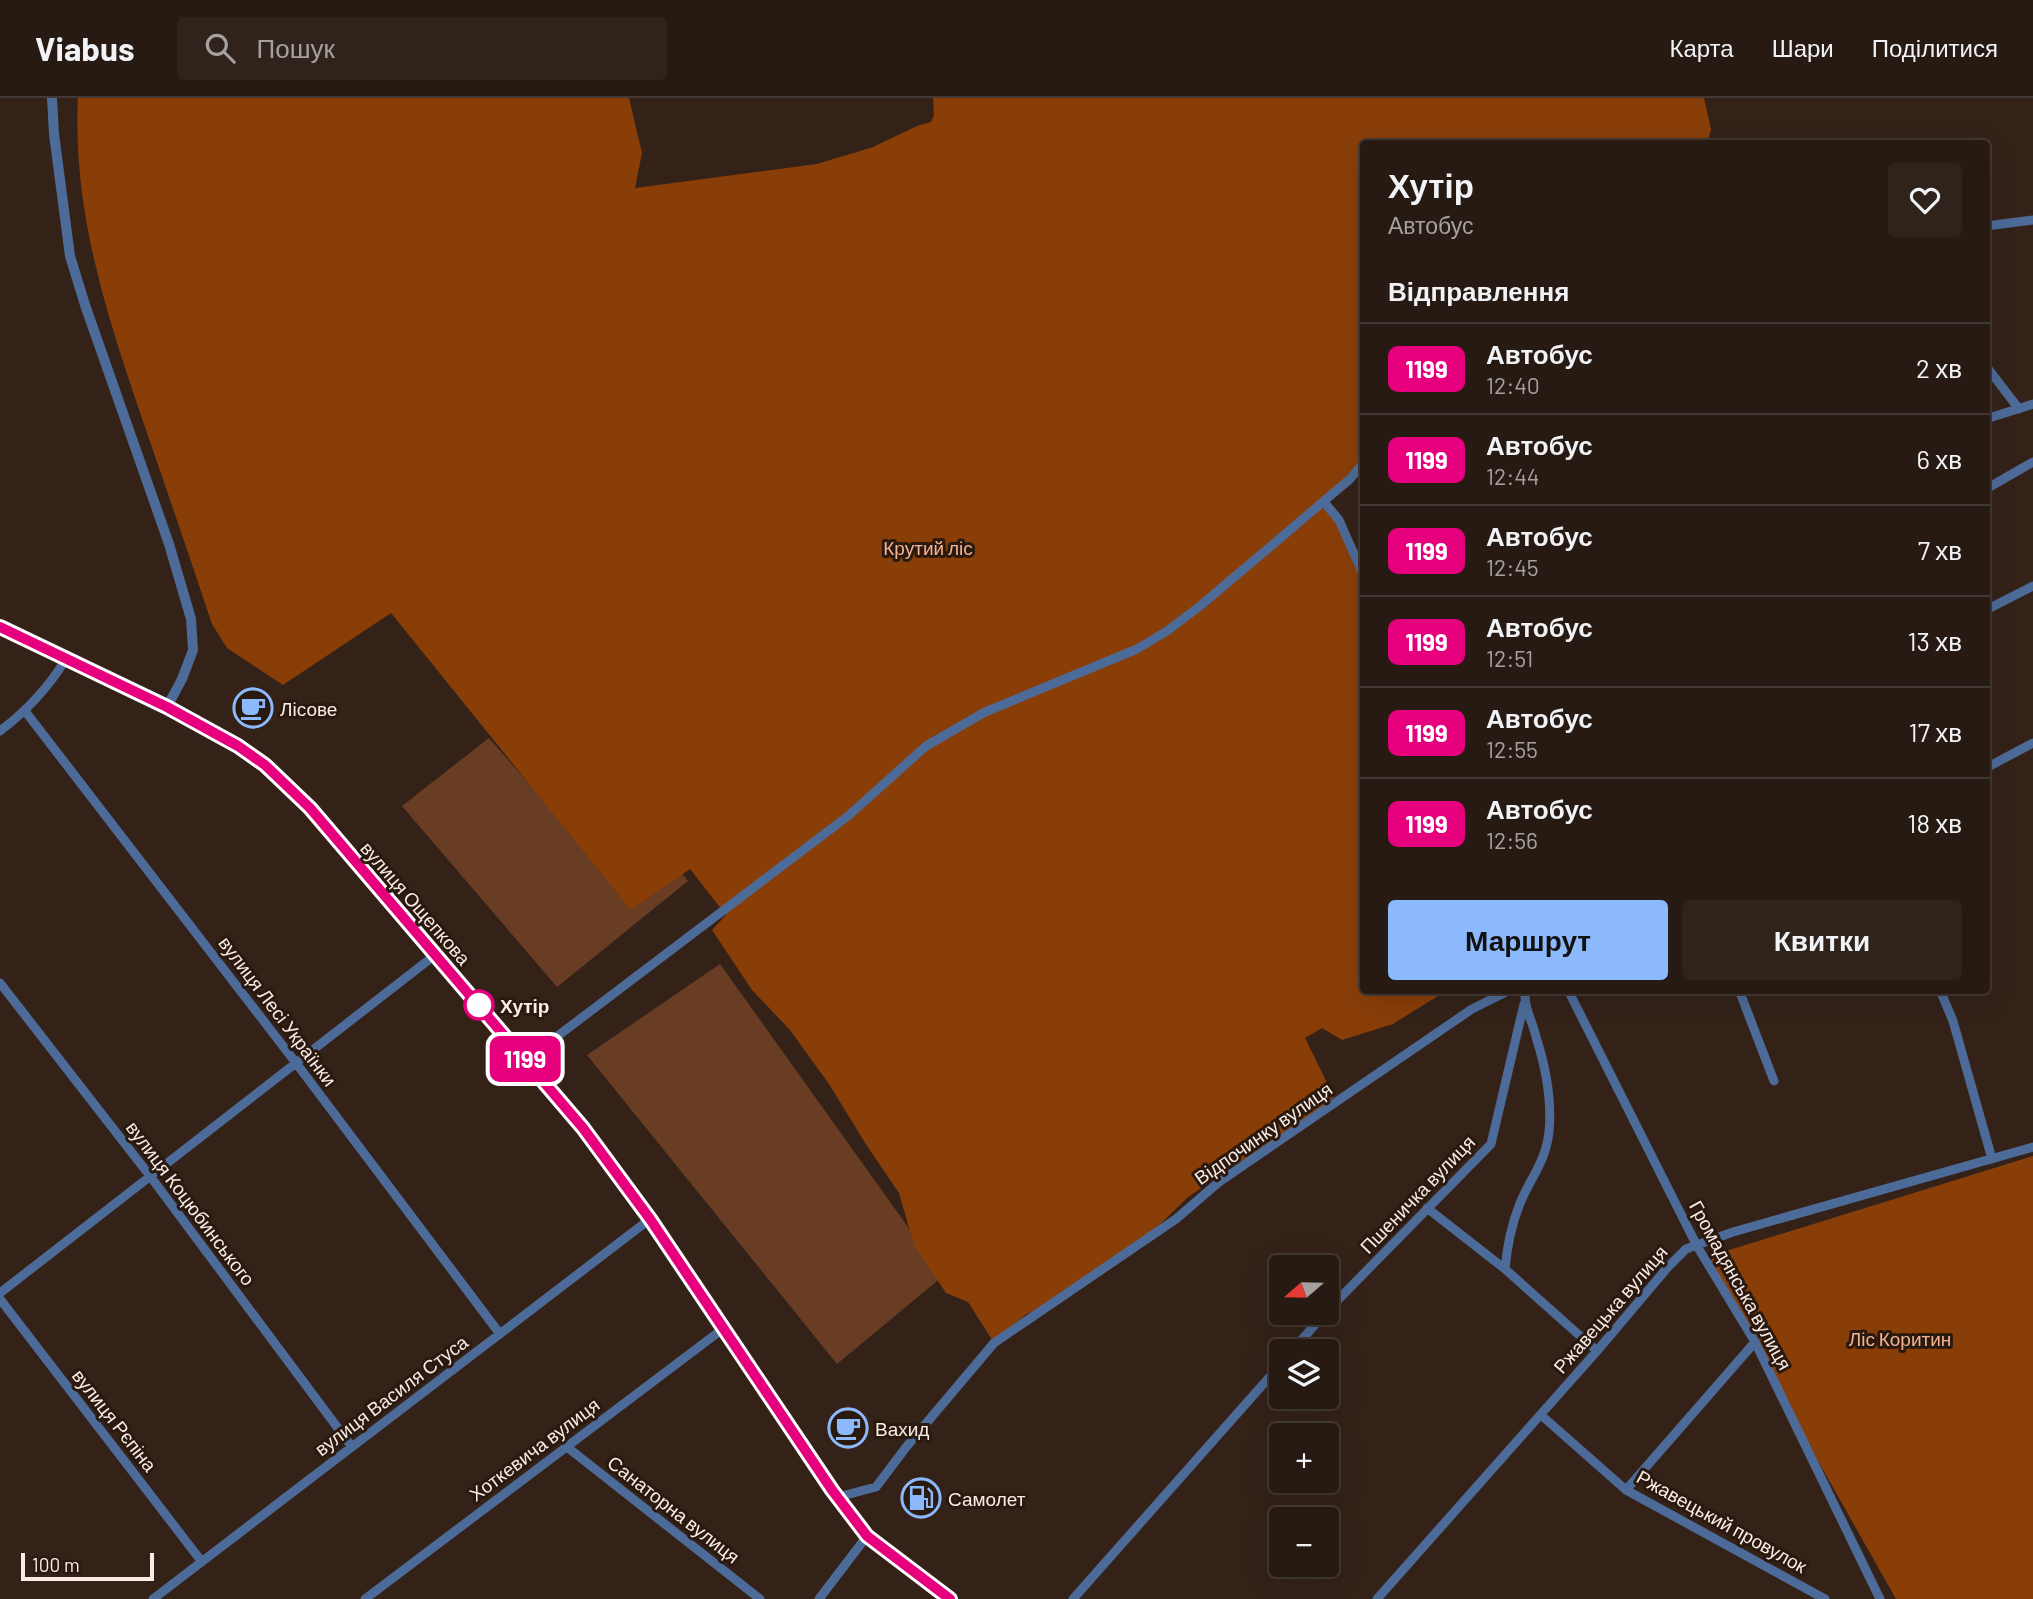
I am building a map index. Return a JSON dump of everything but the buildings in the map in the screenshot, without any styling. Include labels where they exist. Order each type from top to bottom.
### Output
[{"type":"highway","name":"вулиця Ощепкова","points":[[0,628],[167,707],[238,746],[265,765],[310,808],[583,1128],[650,1219],[867,1536],[950,1599]]},
{"type":"street","points":[[52,98],[70,256],[169,544],[191,619],[193,650],[167,707]]},
{"type":"street","points":[[1990,225],[2033,220]]},
{"type":"street","points":[[1990,371],[2019,409]]},
{"type":"street","points":[[1990,418],[2033,404]]},
{"type":"street","points":[[1990,487],[2033,462]]},
{"type":"street","points":[[526,1060],[848,816],[926,746],[985,712],[1137,649],[1167,631],[1324,502],[1360,467]]},
{"type":"street","points":[[1324,502],[1339,520],[1360,567]]},
{"type":"street","points":[[1990,608],[2033,586]]},
{"type":"street","points":[[0,731],[25,711],[50,685],[66,659]]},
{"type":"street","name":"вулиця Лесі Українки","points":[[25,711],[500,1334]]},
{"type":"street","points":[[1990,766],[2033,743]]},
{"type":"street","points":[[0,1293],[435,955]]},
{"type":"street","name":"вулиця Коцюбинського","points":[[0,983],[150,1177],[352,1447]]},
{"type":"street","name":"Відпочинку вулиця","points":[[838,1497],[876,1487],[994,1343],[1176,1219],[1219,1182],[1472,1009],[1502,994]]},
{"type":"street","name":"Пшеничка вулиця","points":[[1339,1299],[1491,1144],[1525,994]]},
{"type":"street","name":"Громадянська вулиця","points":[[1570,994],[1697,1246],[1755,1342],[1880,1599]]},
{"type":"street","points":[[1741,994],[1774,1081]]},
{"type":"street","points":[[1942,994],[1953,1021],[1992,1159]]},
{"type":"street","points":[[1505,1269],[1509,1240],[1519,1205],[1542,1166],[1549,1134],[1550,1109],[1546,1074],[1524,1004]]},
{"type":"street","name":"Ржавецька вулиця","points":[[1377,1599],[1686,1249],[1733,1232],[2033,1147]]},
{"type":"street","points":[[1427,1208],[1505,1269],[1597,1351]]},
{"type":"street","name":"вулиця Василя Стуса","points":[[153,1599],[650,1219]]},
{"type":"street","name":"вулиця Рєпіна","points":[[0,1299],[202,1562]]},
{"type":"street","name":"Пшеничка вулиця","points":[[1302,1339],[1315,1325]]},
{"type":"street","name":"Хоткевича вулиця","points":[[366,1599],[724,1328]]},
{"type":"street","points":[[1626,1490],[1755,1342]]},
{"type":"street","points":[[1073,1599],[1269,1378]]},
{"type":"street","name":"Ржавецький провулок","points":[[1541,1415],[1626,1490],[1825,1599]]},
{"type":"street","name":"Санаторна вулиця","points":[[567,1447],[760,1599]]},
{"type":"street","points":[[819,1599],[867,1536]]},
{"type":"shaded area","points":[[489,738],[559,818],[617,799],[688,881],[557,987],[402,806]]},
{"type":"shaded area","points":[[720,964],[943,1276],[837,1364],[587,1055]]},
{"type":"green space","name":"Крутий ліс","points":[[78,98],[629,98],[642,153],[635,188],[817,164],[873,147],[931,122],[934,115],[933,98],[1704,98],[1711,130],[1708,140],[1360,140],[1360,459],[1348,479],[1325,500],[1336,509],[1360,569],[1360,994],[1441,994],[1393,1024],[1342,1040],[1322,1028],[1305,1038],[1334,1097],[1278,1141],[1229,1168],[1187,1198],[1145,1239],[1066,1294],[1025,1315],[994,1343],[968,1302],[946,1293],[914,1245],[899,1193],[829,1084],[790,1030],[752,990],[712,930],[726,915],[690,869],[631,910],[391,613],[283,685],[227,648],[212,624],[107,310],[87,227],[78,142]]},
{"type":"green space","name":"Ліс Коритин","points":[[2033,1156],[2033,1599],[1896,1599],[1709,1268],[1713,1255]]},
{"type":"bus line","name":"1199","points":[[0,627],[167,707],[238,746],[265,765],[310,808],[583,1128],[650,1219],[832,1490],[867,1536],[950,1599]]},
{"type":"place","name":"Лісове","points":[[253,708]]},
{"type":"place","name":"Хутір","points":[[479,1005]]},
{"type":"place","name":"Вахид","points":[[848,1428]]},
{"type":"place","name":"Самолет","points":[[921,1498]]}]
